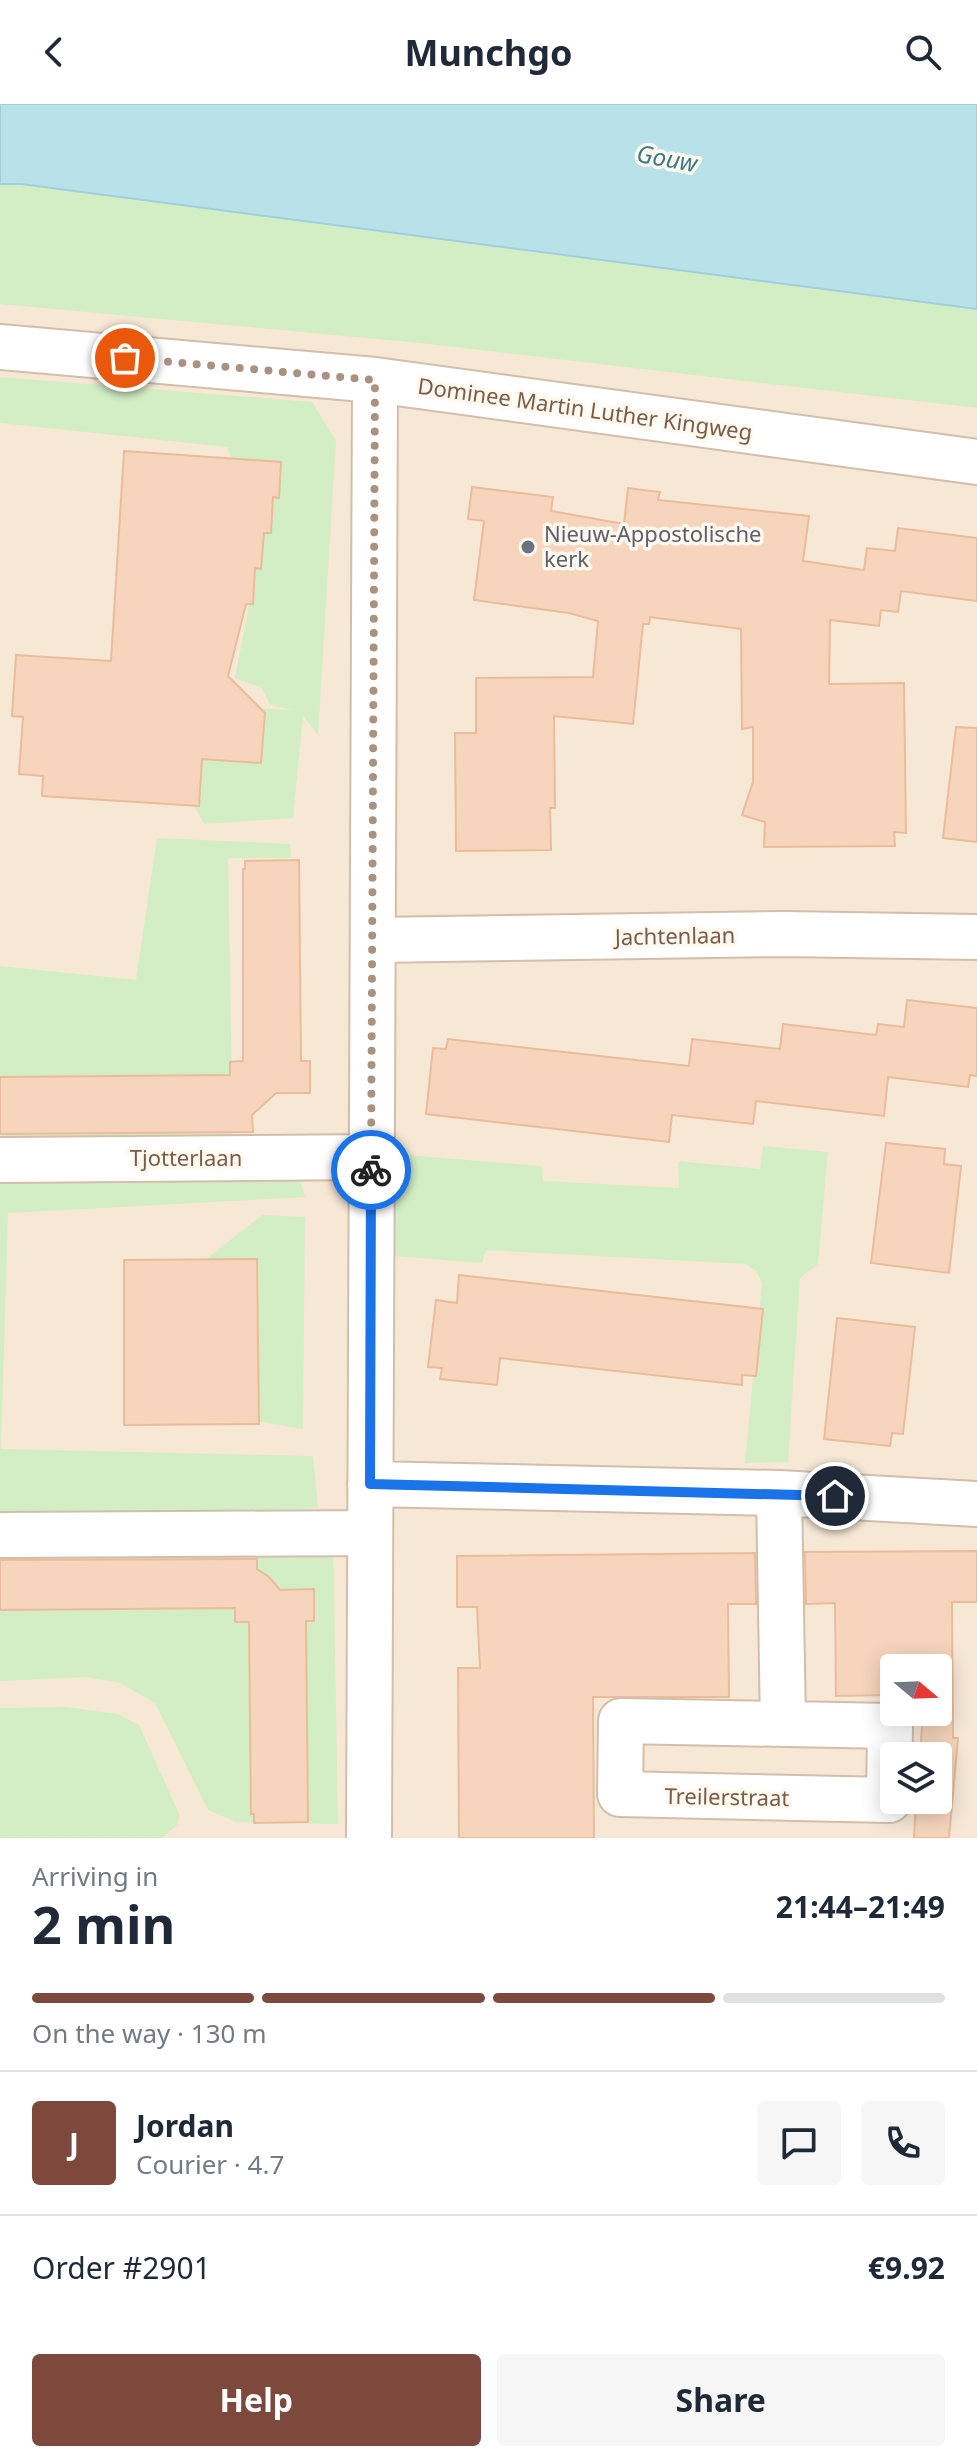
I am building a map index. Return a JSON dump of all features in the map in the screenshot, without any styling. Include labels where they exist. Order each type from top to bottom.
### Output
[{"type":"street","name":"Dominee Martin Luther Kingweg","points":[[0,347],[375,380],[977,462]]},
{"type":"street","points":[[369,1838],[375,380]]},
{"type":"street","name":"Jachtenlaan","points":[[373,940],[784,934],[977,937]]},
{"type":"street","name":"Tjotterlaan","points":[[0,1160],[371,1157]]},
{"type":"street","points":[[370,1484],[779,1493],[977,1504]]},
{"type":"street","points":[[779,1493],[783,1724]]},
{"type":"street","points":[[0,1535],[370,1533]]},
{"type":"street","name":"Treilerstraat","points":[[621,1721],[783,1724],[890,1726],[889,1800],[620,1794],[621,1721]]},
{"type":"shaded area","points":[[0,104],[977,104],[977,1838],[0,1838]]},
{"type":"green space","points":[[0,184],[21,184],[977,309],[977,408],[420,343],[0,304]]},
{"type":"green space","points":[[0,377],[312,402],[336,441],[318,735],[303,716],[293,818],[204,824],[189,796],[189,757],[249,708],[292,710],[270,705],[262,688],[235,678],[276,465],[232,460],[227,447],[0,423]]},
{"type":"green space","points":[[157,838],[290,844],[291,858],[228,858],[233,1147],[0,1150],[0,966],[136,980]]},
{"type":"green space","points":[[763,1146],[828,1152],[818,1264],[800,1278],[788,1462],[745,1463],[762,1283],[756,1271],[746,1264],[486,1250],[482,1263],[382,1255],[381,1153],[542,1166],[543,1181],[679,1188],[678,1161],[760,1169]]},
{"type":"green space","points":[[161,1165],[210,1181],[299,1176],[305,1197],[8,1213],[1,1449],[313,1456],[318,1508],[149,1517],[0,1519],[0,1167]]},
{"type":"green space","points":[[262,1215],[305,1217],[303,1429],[246,1419],[200,1264]]},
{"type":"green space","points":[[333,1535],[338,1824],[236,1822],[208,1810],[155,1703],[120,1683],[87,1677],[0,1681],[0,1550]]},
{"type":"green space","points":[[66,1707],[118,1714],[139,1725],[180,1816],[177,1825],[162,1838],[0,1838],[0,1708]]},
{"type":"water","name":"Gouw","points":[[0,104],[977,104],[977,309],[21,184],[0,184]]},
{"type":"building","points":[[124,451],[281,462],[279,498],[273,497],[271,533],[264,533],[261,569],[255,568],[253,604],[246,604],[228,676],[265,713],[261,763],[202,759],[199,806],[42,796],[43,776],[19,774],[23,717],[12,716],[16,655],[111,661]]},
{"type":"building","points":[[472,487],[553,497],[551,511],[624,524],[628,488],[660,492],[658,500],[809,516],[803,561],[864,570],[867,548],[895,551],[898,528],[977,538],[977,601],[901,591],[898,612],[881,610],[879,626],[830,620],[829,684],[904,683],[906,833],[894,832],[895,846],[764,847],[765,822],[742,815],[753,782],[753,727],[742,729],[741,629],[650,617],[649,624],[643,624],[633,724],[554,716],[555,808],[550,808],[551,850],[456,851],[455,733],[476,733],[476,678],[593,677],[598,621],[569,613],[474,600],[484,521],[468,519]]},
{"type":"building","points":[[956,727],[977,728],[977,842],[943,838]]},
{"type":"building","points":[[299,860],[301,1061],[310,1061],[310,1093],[276,1093],[252,1115],[253,1132],[0,1134],[0,1077],[230,1075],[230,1062],[243,1061],[245,861]]},
{"type":"building","points":[[907,1000],[977,1008],[977,1076],[970,1075],[968,1087],[888,1077],[884,1116],[756,1101],[753,1124],[672,1115],[669,1142],[426,1114],[433,1048],[446,1049],[448,1039],[689,1066],[692,1039],[780,1049],[783,1024],[876,1035],[878,1024],[904,1027]]},
{"type":"building","points":[[886,1143],[945,1149],[944,1164],[961,1166],[949,1273],[871,1263]]},
{"type":"building","points":[[257,1259],[259,1424],[124,1425],[124,1260]]},
{"type":"building","points":[[459,1275],[763,1309],[756,1376],[742,1375],[742,1385],[500,1358],[497,1385],[440,1379],[442,1368],[428,1367],[436,1300],[457,1303]]},
{"type":"building","points":[[837,1318],[915,1327],[903,1434],[892,1433],[890,1446],[824,1439]]},
{"type":"building","points":[[977,1551],[977,1602],[952,1602],[953,1738],[958,1738],[952,1805],[952,1742],[921,1742],[922,1726],[952,1726],[952,1654],[880,1654],[880,1695],[836,1696],[835,1603],[806,1604],[805,1552]]},
{"type":"building","points":[[755,1553],[756,1604],[728,1604],[729,1697],[593,1697],[594,1838],[459,1838],[458,1668],[480,1668],[477,1607],[457,1607],[457,1556]]},
{"type":"building","points":[[257,1559],[257,1569],[280,1590],[314,1589],[314,1621],[306,1621],[308,1822],[254,1823],[254,1814],[251,1814],[249,1622],[235,1622],[235,1608],[0,1610],[0,1560]]},
{"type":"building","points":[[915,1814],[951,1814],[949,1838],[914,1838]]},
{"type":"way so far","points":[[125,358],[375,380],[371,1170]]},
{"type":"place","name":"Nieuw-Appostolische kerk","points":[[528,547]]},
{"type":"route","points":[[371,1170],[370,1484],[835,1496]]}]
